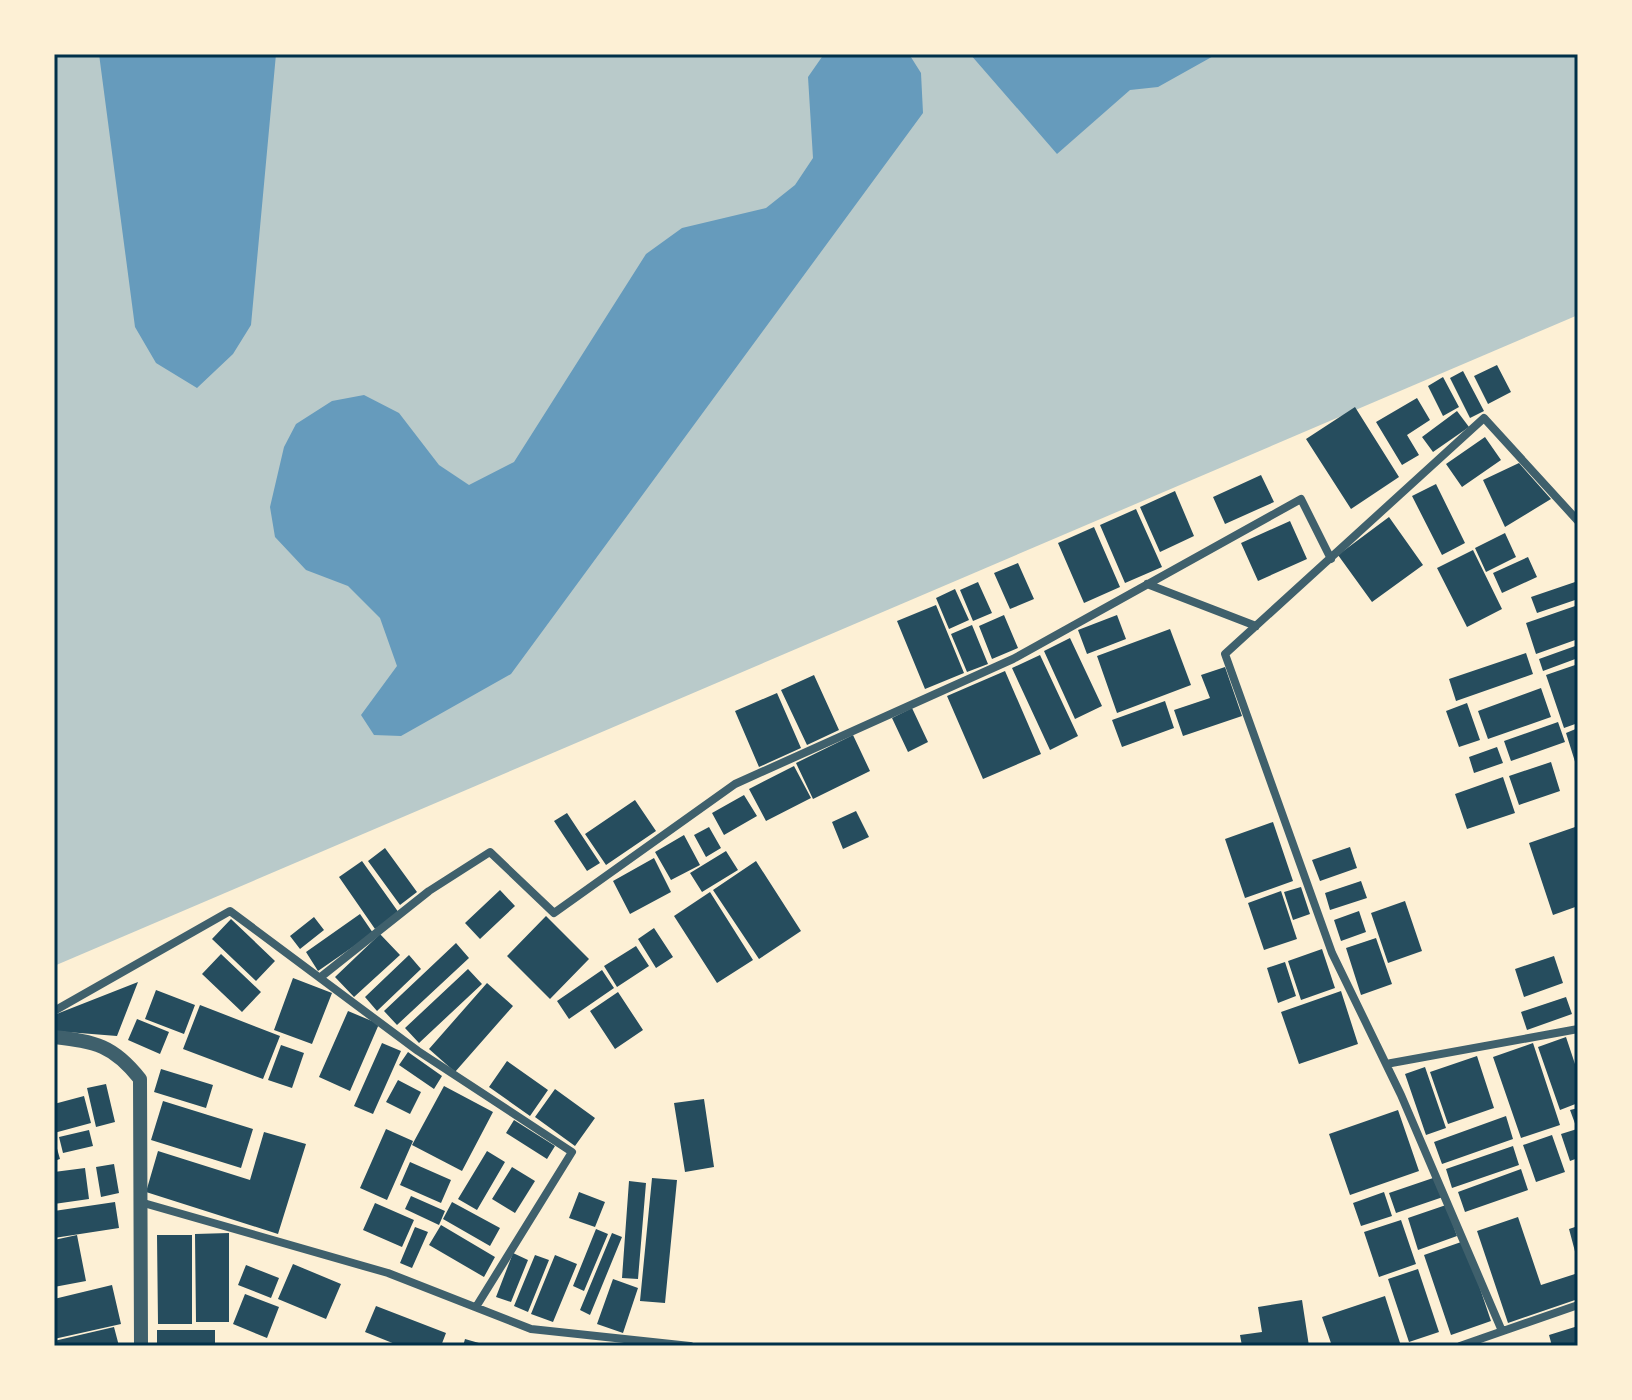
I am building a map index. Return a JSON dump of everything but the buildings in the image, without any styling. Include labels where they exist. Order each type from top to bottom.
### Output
[{"type":"street","points":[[1502,1331],[1386,1064],[1332,953],[1225,654],[1484,418],[1578,521]]},
{"type":"street","points":[[322,976],[429,891],[490,852],[554,913],[735,784],[1013,659],[1301,499],[1331,559]]},
{"type":"street","points":[[1147,584],[1256,626]]},
{"type":"street","points":[[54,1011],[230,911],[322,976],[418,1051],[572,1152],[476,1307]]},
{"type":"street","points":[[1386,1064],[1578,1029]]},
{"type":"street","points":[[54,1037],[95,1042],[122,1056],[140,1079],[141,1346]]},
{"type":"street","points":[[139,1202],[388,1273],[531,1329],[690,1346]]},
{"type":"street","points":[[1460,1346],[1578,1305]]},
{"type":"shaded area","points":[[54,54],[1578,54],[1578,315],[54,966]]},
{"type":"water","points":[[99,54],[276,54],[251,325],[233,354],[197,388],[156,363],[135,327]]},
{"type":"water","points":[[824,54],[909,54],[921,73],[923,113],[511,674],[401,736],[374,735],[361,715],[397,666],[380,618],[348,586],[306,570],[275,537],[270,507],[284,447],[296,424],[332,401],[364,395],[399,413],[439,465],[469,485],[514,462],[646,254],[682,228],[766,208],[795,185],[813,158],[808,77]]},
{"type":"water","points":[[970,54],[1217,54],[1158,87],[1130,90],[1057,154]]}]
